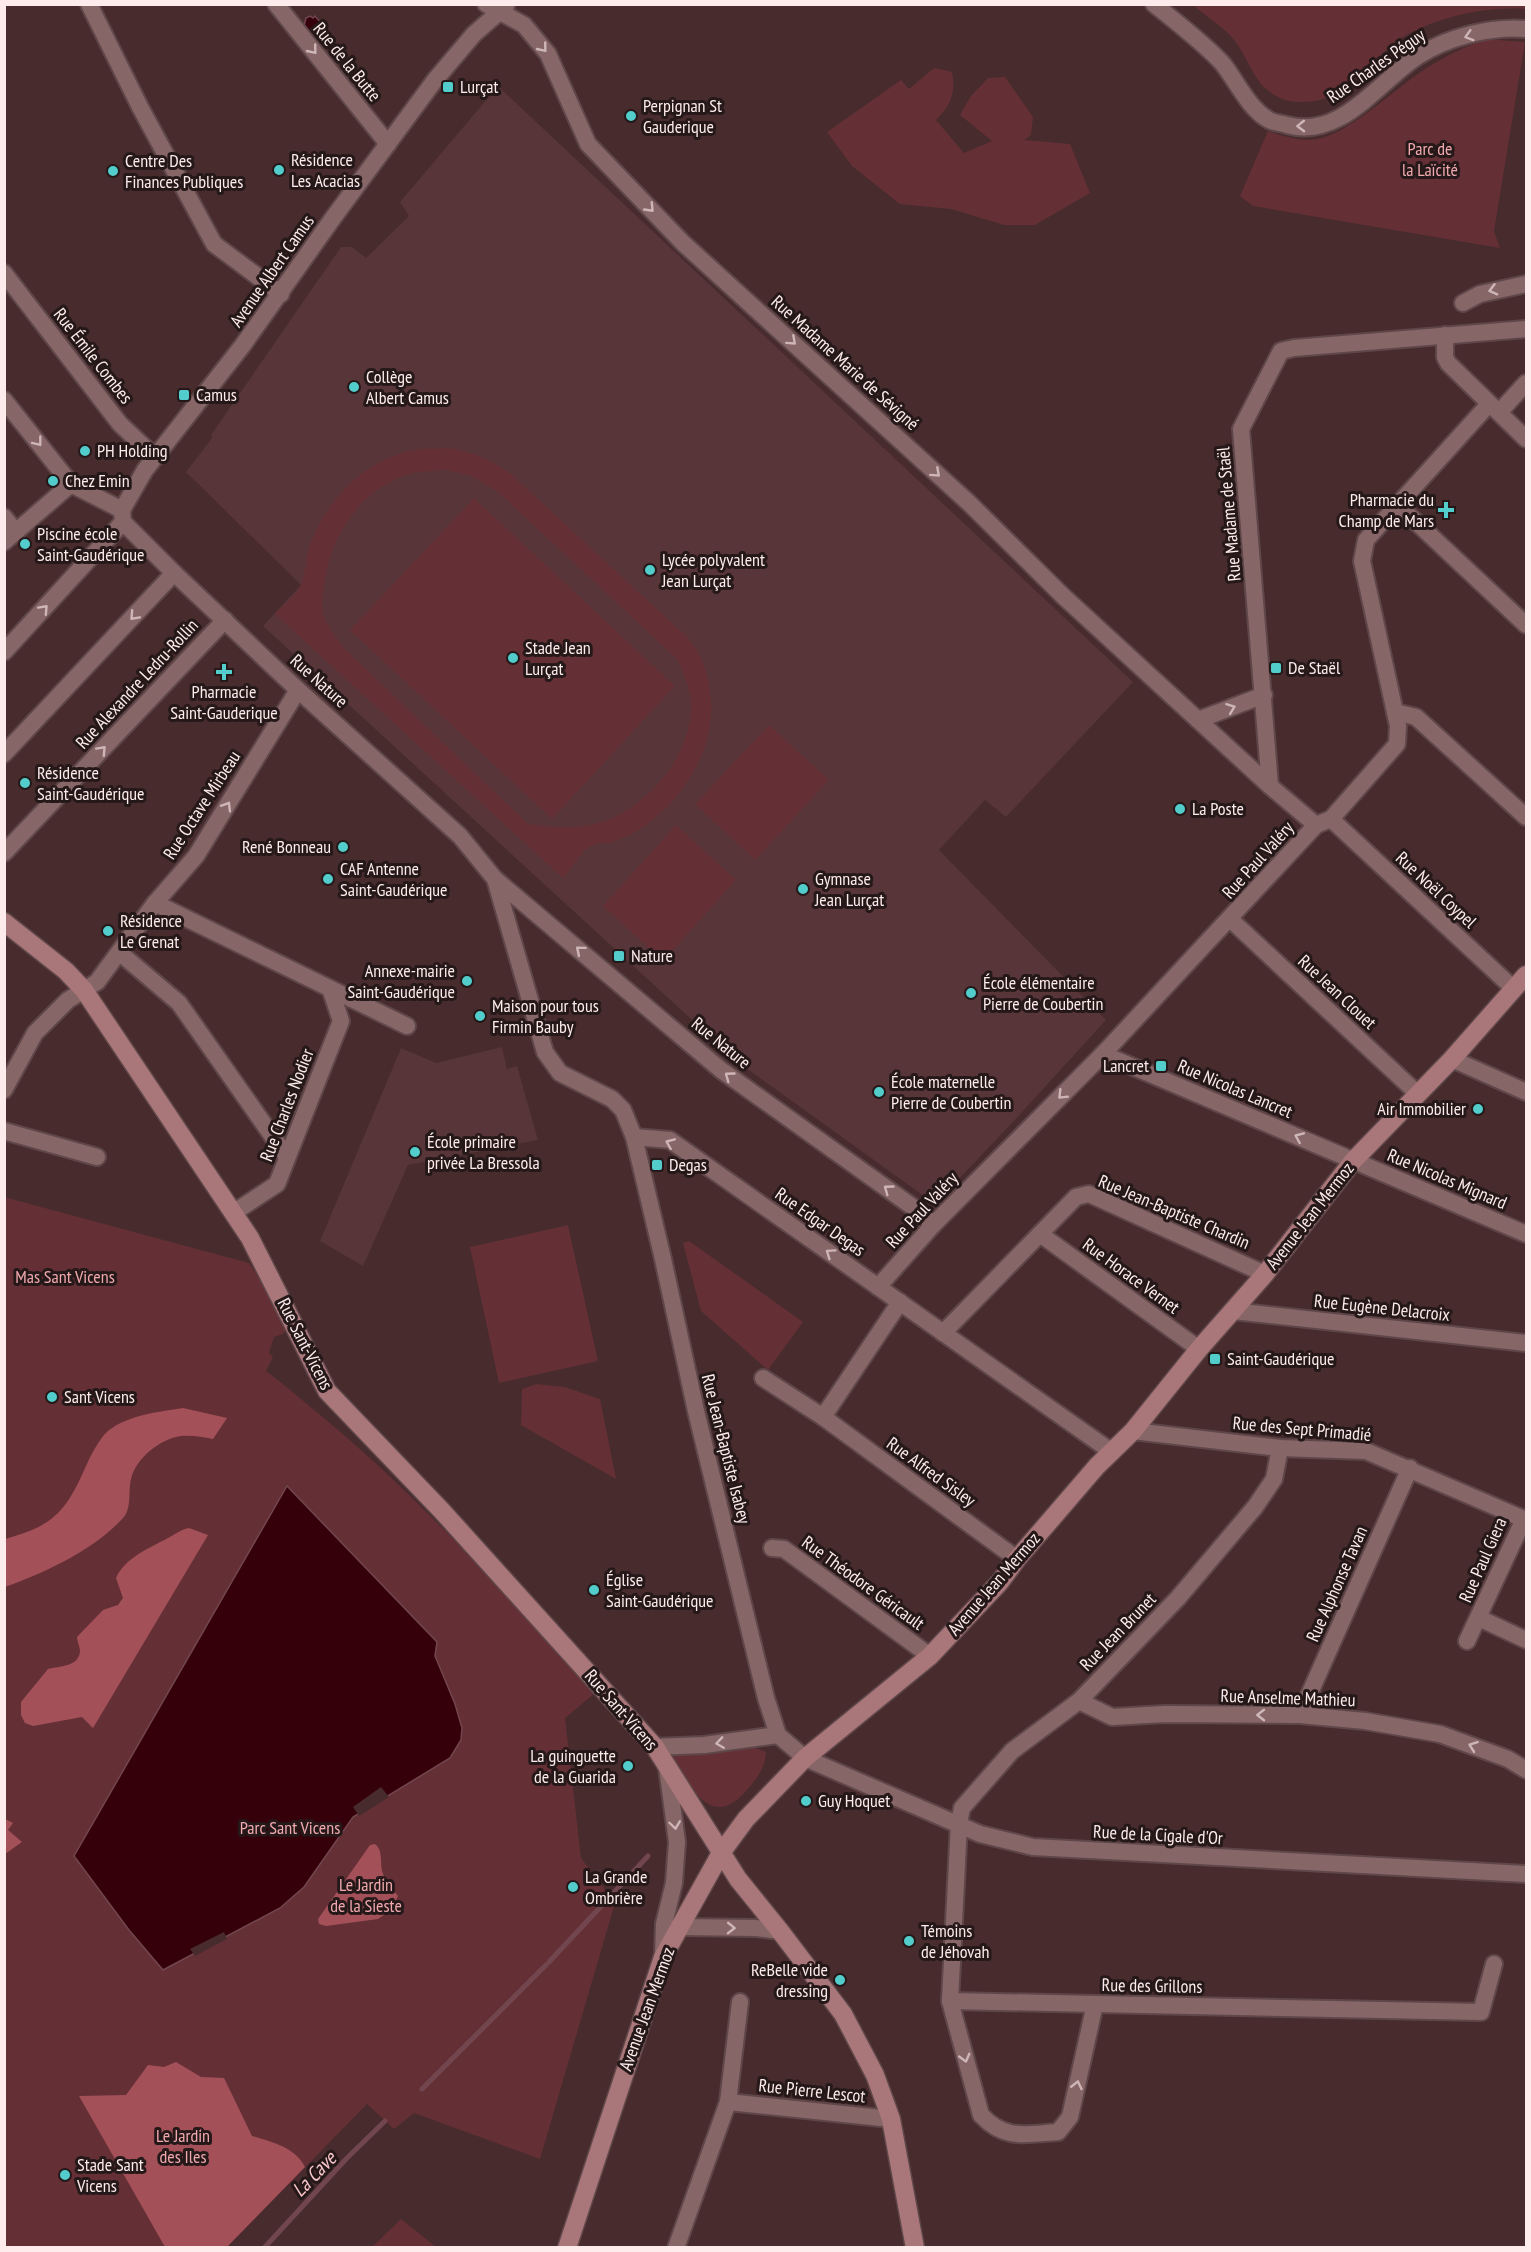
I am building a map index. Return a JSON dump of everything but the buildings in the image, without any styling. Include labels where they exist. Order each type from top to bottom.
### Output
[{"type":"street","points":[[89,4],[140,107],[214,244],[280,294]]},
{"type":"street","name":"Rue de la Butte","points":[[276,4],[388,144]]},
{"type":"street","name":"Rue Charles Péguy","points":[[1154,4],[1222,64],[1246,99],[1269,120],[1296,128],[1329,124],[1360,104],[1417,56],[1443,43],[1480,32],[1514,28],[1527,29]]},
{"type":"street","name":"Avenue Albert Camus","points":[[4,651],[123,516],[145,470],[280,294],[446,67],[498,7]]},
{"type":"street","name":"Rue Madame Marie de Sévigné","points":[[498,7],[524,26],[549,54],[588,144],[683,243],[969,503],[1063,596],[1270,786],[1323,822]]},
{"type":"street","name":"Rue Émile Combes","points":[[4,273],[120,424],[155,457]]},
{"type":"street","points":[[1463,303],[1480,294],[1527,284]]},
{"type":"street","name":"Rue Madame de Staël","points":[[1270,786],[1241,429],[1281,351],[1294,348],[1527,329]]},
{"type":"street","points":[[1445,335],[1445,357],[1448,363],[1497,405],[1527,439]]},
{"type":"street","name":"Rue Paul Valéry","points":[[878,1287],[933,1225],[1103,1054],[1397,744],[1398,726],[1362,561],[1366,540],[1497,405],[1527,383]]},
{"type":"street","points":[[4,400],[71,484],[10,537],[4,517]]},
{"type":"street","name":"Rue Nature","points":[[71,484],[123,516],[174,573],[298,690],[460,836],[495,879],[722,1070],[924,1215],[933,1225]]},
{"type":"street","points":[[1399,506],[1527,625]]},
{"type":"street","points":[[4,754],[174,573]]},
{"type":"street","name":"Rue Alexandre Ledru-Rollin","points":[[4,853],[225,620]]},
{"type":"street","name":"Rue Octave Mirbeau","points":[[4,1090],[35,1033],[68,1000],[97,982],[155,903],[196,856],[298,690]]},
{"type":"street","points":[[1198,720],[1264,695]]},
{"type":"street","points":[[1395,712],[1416,717],[1527,817]]},
{"type":"street","name":"Rue Noël Coypel","points":[[1323,822],[1514,989]]},
{"type":"street","name":"Rue Nature","points":[[495,879],[545,1052],[560,1073],[612,1099],[623,1110],[634,1137]]},
{"type":"street","points":[[155,903],[331,991],[408,1026]]},
{"type":"street","name":"Rue Jean Clouet","points":[[1230,919],[1418,1094]]},
{"type":"street","name":"Rue Sant-Vicens","points":[[4,922],[66,971],[84,990],[250,1238],[327,1391],[442,1511],[655,1747],[738,1879],[843,2014],[875,2074],[891,2119],[915,2247]]},
{"type":"street","points":[[120,953],[179,1003],[287,1157]]},
{"type":"street","name":"Avenue Jean Mermoz","points":[[567,2247],[663,1957],[721,1853],[746,1818],[805,1758],[930,1656],[1000,1582],[1097,1466],[1133,1431],[1199,1349],[1265,1274],[1353,1161],[1452,1059],[1527,975]]},
{"type":"street","name":"Rue Charles Nodier","points":[[233,1213],[277,1184],[341,1021],[331,991]]},
{"type":"street","name":"Rue Nicolas Lancret","points":[[1103,1054],[1353,1161]]},
{"type":"street","points":[[1452,1059],[1527,1092]]},
{"type":"street","points":[[4,1131],[97,1157]]},
{"type":"street","name":"Rue Edgar Degas","points":[[634,1137],[670,1140],[1112,1452]]},
{"type":"street","name":"Rue Jean-Baptiste Isabey","points":[[634,1137],[696,1411],[766,1698],[778,1735]]},
{"type":"street","name":"Rue Nicolas Mignard","points":[[1353,1161],[1527,1234]]},
{"type":"street","name":"Rue Jean-Baptiste Chardin","points":[[943,1333],[1076,1197],[1089,1194],[1265,1274]]},
{"type":"street","name":"Rue Horace Vernet","points":[[1040,1234],[1199,1349]]},
{"type":"street","points":[[823,1417],[900,1302]]},
{"type":"street","name":"Rue Eugène Delacroix","points":[[1233,1311],[1527,1343]]},
{"type":"street","name":"Rue Alfred Sisley","points":[[763,1378],[823,1417],[1017,1559]]},
{"type":"street","name":"Rue des Sept Primadié","points":[[1133,1431],[1280,1448],[1366,1451],[1525,1519]]},
{"type":"street","name":"Rue Jean Brunet","points":[[959,1823],[962,1808],[1012,1750],[1079,1701],[1178,1598],[1255,1507],[1274,1479],[1280,1448]]},
{"type":"street","name":"Rue Alphonse Tavan","points":[[1300,1715],[1410,1468]]},
{"type":"street","name":"Rue Paul Giera","points":[[1467,1641],[1525,1519]]},
{"type":"street","name":"Rue Théodore Géricault","points":[[771,1548],[784,1549],[930,1656]]},
{"type":"street","name":"Rue Paul Giera","points":[[1479,1618],[1527,1640]]},
{"type":"street","name":"Rue Anselme Mathieu","points":[[1079,1701],[1112,1717],[1165,1714],[1300,1715],[1365,1721],[1440,1734],[1508,1759],[1527,1770]]},
{"type":"street","points":[[655,1747],[704,1745],[778,1735],[805,1758]]},
{"type":"street","name":"Rue de la Cigale d'Or","points":[[805,1758],[980,1834],[1033,1847],[1527,1874]]},
{"type":"street","name":"Rue Sant-Vicens","points":[[663,1957],[664,1924],[674,1883],[677,1842],[667,1767]]},
{"type":"street","points":[[959,1823],[950,2001],[981,2115],[990,2126],[1008,2134],[1058,2133],[1070,2118],[1095,2004]]},
{"type":"street","points":[[681,1927],[756,1928],[780,1931]]},
{"type":"street","name":"Rue des Grillons","points":[[950,2001],[1481,2012],[1494,1964]]},
{"type":"street","points":[[676,2247],[728,2102],[740,2002]]},
{"type":"street","name":"Rue Pierre Lescot","points":[[728,2102],[891,2119]]},
{"type":"shaded area","points":[[310,16],[313,18],[315,16],[333,37],[321,47],[304,26],[306,18]]},
{"type":"shaded area","name":"Lycée polyvalent Jean Lurçat","points":[[498,86],[1133,682],[1006,817],[985,800],[939,850],[1106,1020],[935,1204],[739,1063],[263,626],[301,585],[186,472],[212,438],[211,435],[341,247],[352,247],[366,258],[409,216],[400,202]]},
{"type":"shaded area","name":"École primaire privée La Bressola","points":[[502,1047],[507,1069],[517,1066],[538,1140],[408,1165],[363,1266],[320,1241],[401,1048],[436,1063]]},
{"type":"shaded area","points":[[287,1486],[437,1642],[435,1656],[455,1704],[462,1728],[461,1740],[450,1758],[353,1817],[304,1887],[280,1908],[163,1970],[129,1930],[74,1856]]},
{"type":"green space","points":[[1526,4],[1526,9],[1478,11],[1445,19],[1414,31],[1400,39],[1343,89],[1316,101],[1300,102],[1281,98],[1264,87],[1233,39],[1193,5]]},
{"type":"green space","name":"Parc de la Laïcité","points":[[1485,39],[1525,42],[1494,231],[1500,248],[1253,206],[1240,196],[1268,131],[1305,140],[1330,135],[1355,121],[1432,65]]},
{"type":"green space","points":[[934,68],[952,72],[951,98],[936,120],[964,153],[992,141],[960,115],[971,96],[988,78],[1005,77],[1033,117],[1031,135],[1024,140],[1070,144],[1090,193],[1035,225],[1004,225],[951,209],[900,204],[852,166],[827,132],[901,80],[909,89]]},
{"type":"green space","points":[[447,448],[481,457],[512,475],[686,636],[698,652],[706,671],[711,706],[710,726],[698,764],[687,782],[661,813],[645,826],[616,841],[589,847],[563,878],[275,614],[300,586],[309,547],[318,526],[351,482],[365,471],[397,454],[419,449]],"holes":[[[446,470],[472,476],[498,492],[678,660],[688,687],[691,704],[690,722],[685,740],[667,773],[641,800],[626,811],[600,823],[569,827],[528,824],[344,648],[324,617],[322,599],[333,548],[349,519],[372,494],[401,477],[423,472]]]},
{"type":"green space","name":"Stade Jean Lurçat","points":[[474,498],[675,686],[552,819],[350,630]]},
{"type":"green space","points":[[769,725],[829,780],[755,860],[695,804]]},
{"type":"green space","points":[[676,825],[736,880],[663,961],[603,906]]},
{"type":"green space","name":"Parc Sant Vicens","points":[[4,1197],[249,1263],[289,1325],[283,1334],[274,1337],[269,1353],[273,1357],[266,1371],[356,1446],[428,1513],[595,1693],[565,1718],[581,1858],[615,1903],[540,2159],[414,2113],[394,2129],[367,2104],[227,2247],[5,2247]]},
{"type":"green space","points":[[568,1225],[598,1361],[499,1383],[470,1247]]},
{"type":"green space","points":[[689,1241],[803,1322],[768,1370],[701,1311],[683,1243]]},
{"type":"green space","points":[[536,1384],[565,1387],[600,1399],[616,1479],[521,1425],[522,1389]]},
{"type":"green space","points":[[183,1408],[227,1418],[213,1439],[181,1436],[157,1445],[143,1457],[134,1471],[126,1514],[111,1530],[68,1559],[5,1587],[5,1539],[35,1529],[56,1515],[72,1495],[101,1438],[125,1421]]},
{"type":"green space","points":[[189,1528],[208,1535],[93,1728],[82,1717],[33,1726],[25,1723],[21,1715],[21,1702],[48,1669],[68,1665],[76,1660],[80,1651],[77,1637],[103,1610],[118,1605],[123,1598],[116,1578],[125,1565],[146,1550]]},
{"type":"green space","points":[[753,1747],[766,1752],[759,1774],[745,1792],[732,1803],[720,1807],[710,1805],[700,1798],[670,1752],[706,1755]]},
{"type":"green space","points":[[5,1819],[13,1823],[8,1830],[22,1842],[5,1854]]},
{"type":"green space","name":"Le Jardin de la Sieste","points":[[375,1844],[380,1853],[383,1875],[398,1896],[391,1910],[378,1919],[326,1926],[319,1924],[318,1919],[370,1845]]},
{"type":"green space","name":"Le Jardin des Iles","points":[[176,2062],[201,2077],[224,2078],[252,2136],[289,2150],[301,2160],[305,2167],[227,2247],[165,2247],[79,2096],[126,2095],[148,2065],[164,2067]]},
{"type":"green space","points":[[401,2219],[436,2247],[372,2247]]},
{"type":"pier","points":[[381,1787],[389,1797],[359,1816],[353,1807]]},
{"type":"pier","points":[[224,1932],[227,1939],[195,1956],[190,1949]]},
{"type":"waterway","name":"La Cave","points":[[549,1962],[648,1856]]},
{"type":"waterway","name":"La Cave","points":[[422,2089],[546,1965]]},
{"type":"waterway","name":"La Cave","points":[[264,2248],[347,2158],[385,2121]]},
{"type":"place","name":"Lurçat","points":[[448,87]]},
{"type":"place","name":"Perpignan St Gauderique","points":[[631,116]]},
{"type":"place","name":"Résidence Les Acacias","points":[[279,170]]},
{"type":"place","name":"Centre Des Finances Publiques","points":[[113,171]]},
{"type":"place","name":"Collège Albert Camus","points":[[354,387]]},
{"type":"place","name":"Camus","points":[[184,395]]},
{"type":"place","name":"PH Holding","points":[[85,451]]},
{"type":"place","name":"Chez Emin","points":[[53,481]]},
{"type":"place","name":"Pharmacie du Champ de Mars","points":[[1446,510]]},
{"type":"place","name":"Piscine école Saint-Gaudérique","points":[[25,544]]},
{"type":"place","name":"Lycée polyvalent Jean Lurçat","points":[[650,570]]},
{"type":"place","name":"Stade Jean Lurçat","points":[[513,658]]},
{"type":"place","name":"De Staël","points":[[1276,668]]},
{"type":"place","name":"Pharmacie Saint-Gauderique","points":[[224,672]]},
{"type":"place","name":"Résidence Saint-Gaudérique","points":[[25,783]]},
{"type":"place","name":"La Poste","points":[[1180,809]]},
{"type":"place","name":"René Bonneau","points":[[343,847]]},
{"type":"place","name":"CAF Antenne Saint-Gaudérique","points":[[328,879]]},
{"type":"place","name":"Gymnase Jean Lurçat","points":[[803,889]]},
{"type":"place","name":"Résidence Le Grenat","points":[[108,931]]},
{"type":"place","name":"Nature","points":[[619,956]]},
{"type":"place","name":"Annexe-mairie Saint-Gaudérique","points":[[467,981]]},
{"type":"place","name":"École élémentaire Pierre de Coubertin","points":[[971,993]]},
{"type":"place","name":"Maison pour tous Firmin Bauby","points":[[480,1016]]},
{"type":"place","name":"Lancret","points":[[1161,1066]]},
{"type":"place","name":"École maternelle Pierre de Coubertin","points":[[879,1092]]},
{"type":"place","name":"Air Immobilier","points":[[1478,1109]]},
{"type":"place","name":"École primaire privée La Bressola","points":[[415,1152]]},
{"type":"place","name":"Degas","points":[[657,1165]]},
{"type":"place","name":"Saint-Gaudérique","points":[[1215,1359]]},
{"type":"place","name":"Sant Vicens","points":[[52,1397]]},
{"type":"place","name":"Église Saint-Gaudérique","points":[[594,1590]]},
{"type":"place","name":"La guinguette de la Guarida","points":[[628,1766]]},
{"type":"place","name":"Guy Hoquet","points":[[806,1801]]},
{"type":"place","name":"La Grande Ombrière","points":[[573,1887]]},
{"type":"place","name":"Témoins de Jéhovah","points":[[909,1941]]},
{"type":"place","name":"ReBelle vide dressing","points":[[840,1980]]},
{"type":"place","name":"Stade Sant Vicens","points":[[65,2175]]},
{"type":"park label","name":"Mas Sant Vicens","points":[[65,1277]]}]
